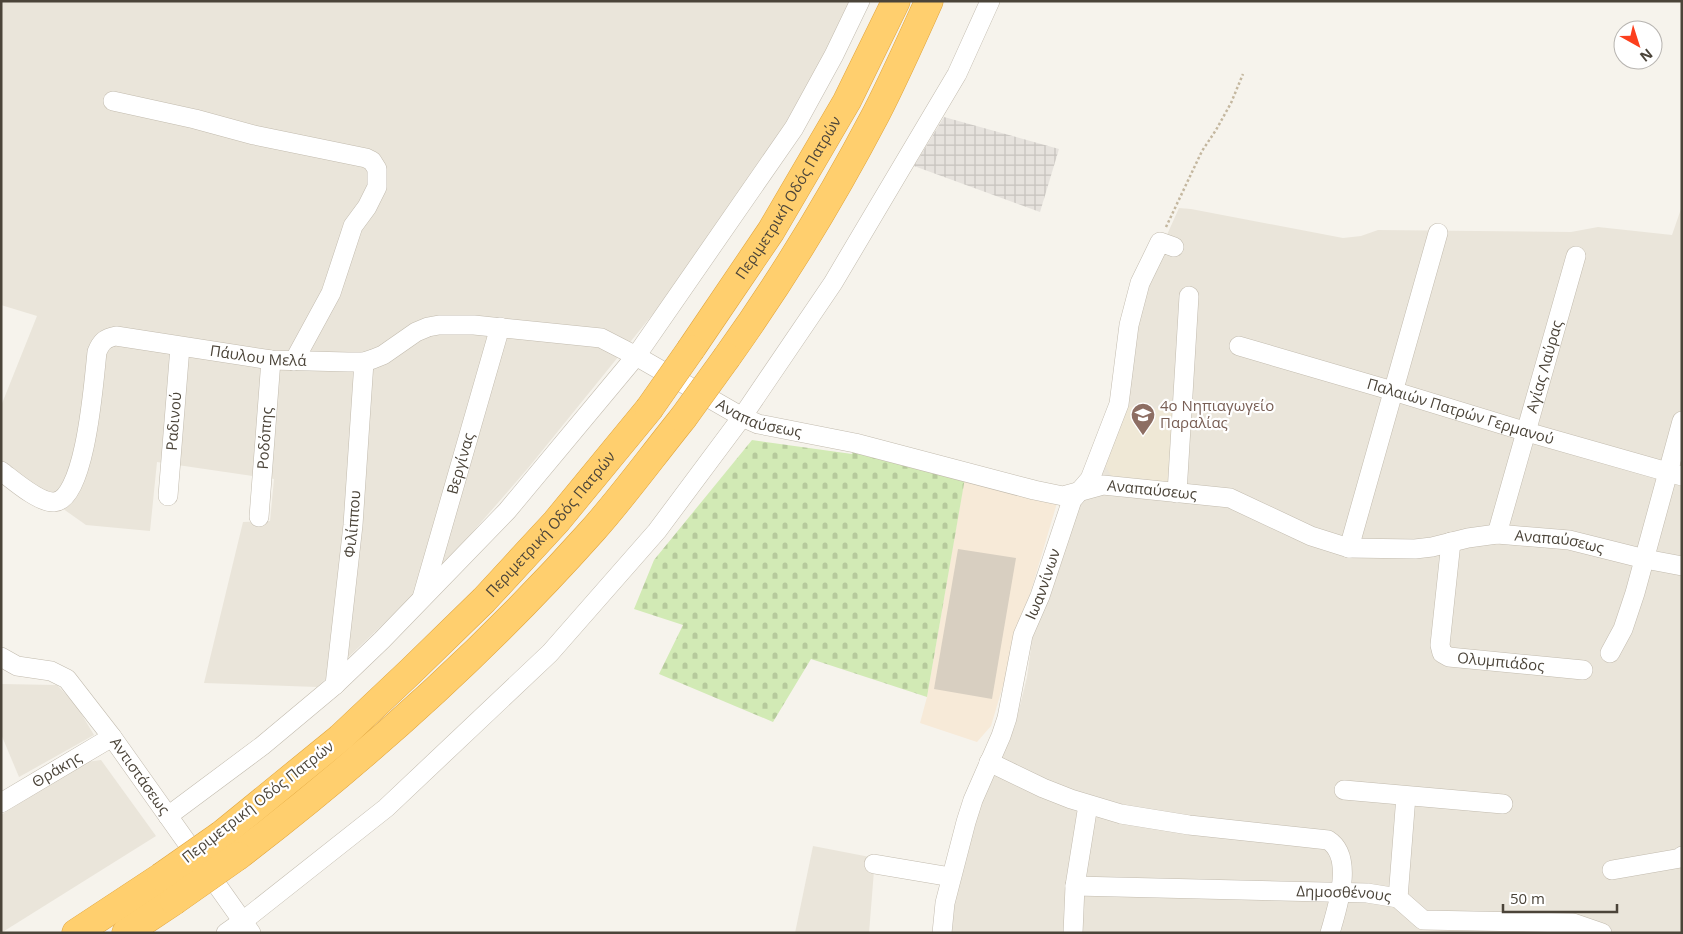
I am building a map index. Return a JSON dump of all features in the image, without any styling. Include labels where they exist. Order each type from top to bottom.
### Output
[{"type":"highway","name":"Περιμετρική Οδός Πατρών","points":[[76,933],[161,877],[220,835],[340,738],[411,672],[477,606],[556,522],[649,409],[730,294],[781,214],[847,100],[896,1]]},
{"type":"highway","name":"Περιμετρική Οδός Πατρών","points":[[126,933],[238,856],[356,762],[489,638],[544,583],[594,528],[683,418],[728,357],[792,259],[876,114],[929,1]]},
{"type":"street","points":[[168,816],[262,746],[335,686],[507,512],[636,356],[794,128],[834,55],[860,1]]},
{"type":"street","points":[[226,933],[247,927],[386,808],[550,653],[657,531],[742,418],[843,266],[957,74],[990,1]]},
{"type":"street","points":[[113,101],[254,135],[366,158],[375,164],[378,172],[377,187],[368,206],[353,226],[331,292],[294,361]]},
{"type":"street","points":[[1349,548],[1438,233]]},
{"type":"street","name":"Ιωαννίνων","points":[[942,933],[945,903],[966,822],[1007,718],[1023,635],[1040,596],[1072,500],[1090,479],[1119,404],[1129,325],[1140,283],[1167,244]]},
{"type":"street","name":"Αγίας Λαύρας","points":[[1496,534],[1576,256]]},
{"type":"street","points":[[1178,493],[1189,296]]},
{"type":"street","name":"Πάυλου Μελά","points":[[1,471],[38,497],[47,501],[60,500],[66,496],[75,479],[90,422],[97,352],[105,340],[116,336],[271,360],[364,362],[383,355],[416,332],[428,327],[439,325],[474,325],[601,338],[636,356]]},
{"type":"street","name":"Βεργίνας","points":[[421,601],[500,328]]},
{"type":"street","name":"Παλαιών Πατρών Γερμανού","points":[[1239,346],[1675,475]]},
{"type":"street","name":"Ραδινού","points":[[168,496],[180,347]]},
{"type":"street","name":"Αναπαύσεως","points":[[636,356],[742,418],[758,424],[855,443],[1063,496],[1104,485],[1230,498],[1311,536],[1349,548],[1416,549],[1496,534],[1569,540],[1682,566]]},
{"type":"street","name":"Ροδόπης","points":[[259,517],[271,360]]},
{"type":"street","name":"Φιλίππου","points":[[335,686],[353,525],[364,362]]},
{"type":"street","points":[[1610,653],[1623,629],[1645,559],[1675,475],[1682,421]]},
{"type":"street","name":"Ολυμπιάδος","points":[[1451,542],[1440,645],[1442,653],[1448,657],[1583,670]]},
{"type":"street","name":"Αντιστάσεως","points":[[1,657],[17,666],[51,671],[67,679],[112,737],[247,927]]},
{"type":"street","name":"Θράκης","points":[[1,803],[112,737]]},
{"type":"street","points":[[989,762],[1043,788],[1088,805],[1149,820],[1325,839],[1332,842],[1337,848],[1340,859],[1341,892],[1330,933]]},
{"type":"street","points":[[1344,790],[1503,804]]},
{"type":"street","points":[[1398,898],[1406,796]]},
{"type":"street","points":[[1073,933],[1075,886],[1088,805]]},
{"type":"street","points":[[1612,870],[1681,858],[1682,856]]},
{"type":"street","points":[[874,864],[951,877]]},
{"type":"street","name":"Δημοσθένους","points":[[1075,886],[1366,893],[1398,898],[1423,920],[1460,927],[1524,928],[1574,923],[1602,933]]},
{"type":"path","points":[[1167,244],[1202,151],[1231,103],[1242,74]]},
{"type":"shaded area","points":[[1,1],[853,1],[792,115],[661,304],[529,467],[438,572],[317,687],[204,683],[243,522],[270,521],[274,479],[157,462],[150,531],[86,525],[1,465],[1,406],[37,316],[1,305]]},
{"type":"shaded area","points":[[944,117],[1059,149],[1040,212],[914,166]]},
{"type":"shaded area","points":[[1682,206],[1682,933],[950,933],[954,906],[973,827],[984,791],[1015,726],[1027,677],[1033,633],[1079,503],[1084,497],[1144,286],[1179,208],[1343,238],[1361,236],[1378,230],[1571,232],[1598,227],[1672,235]]},
{"type":"shaded area","name":"4o Νηπιαγωγείο Παραλίας","points":[[1123,406],[1177,410],[1170,484],[1113,479],[1103,462]]},
{"type":"shaded area","points":[[965,476],[1057,503],[991,726],[977,742],[920,723],[927,697]]},
{"type":"shaded area","points":[[1,684],[57,685],[76,705],[94,735],[19,777],[1,734]]},
{"type":"shaded area","points":[[101,760],[156,836],[1,933],[1,815],[86,762]]},
{"type":"shaded area","points":[[813,846],[875,858],[869,933],[795,933]]},
{"type":"green space","points":[[752,440],[852,454],[853,449],[965,478],[927,697],[811,659],[773,722],[659,674],[683,625],[634,609],[654,560]]},
{"type":"building","points":[[958,549],[1016,558],[992,699],[934,689]]},
{"type":"place","name":"4o Νηπιαγωγείο Παραλίας","points":[[1143,436]]}]
